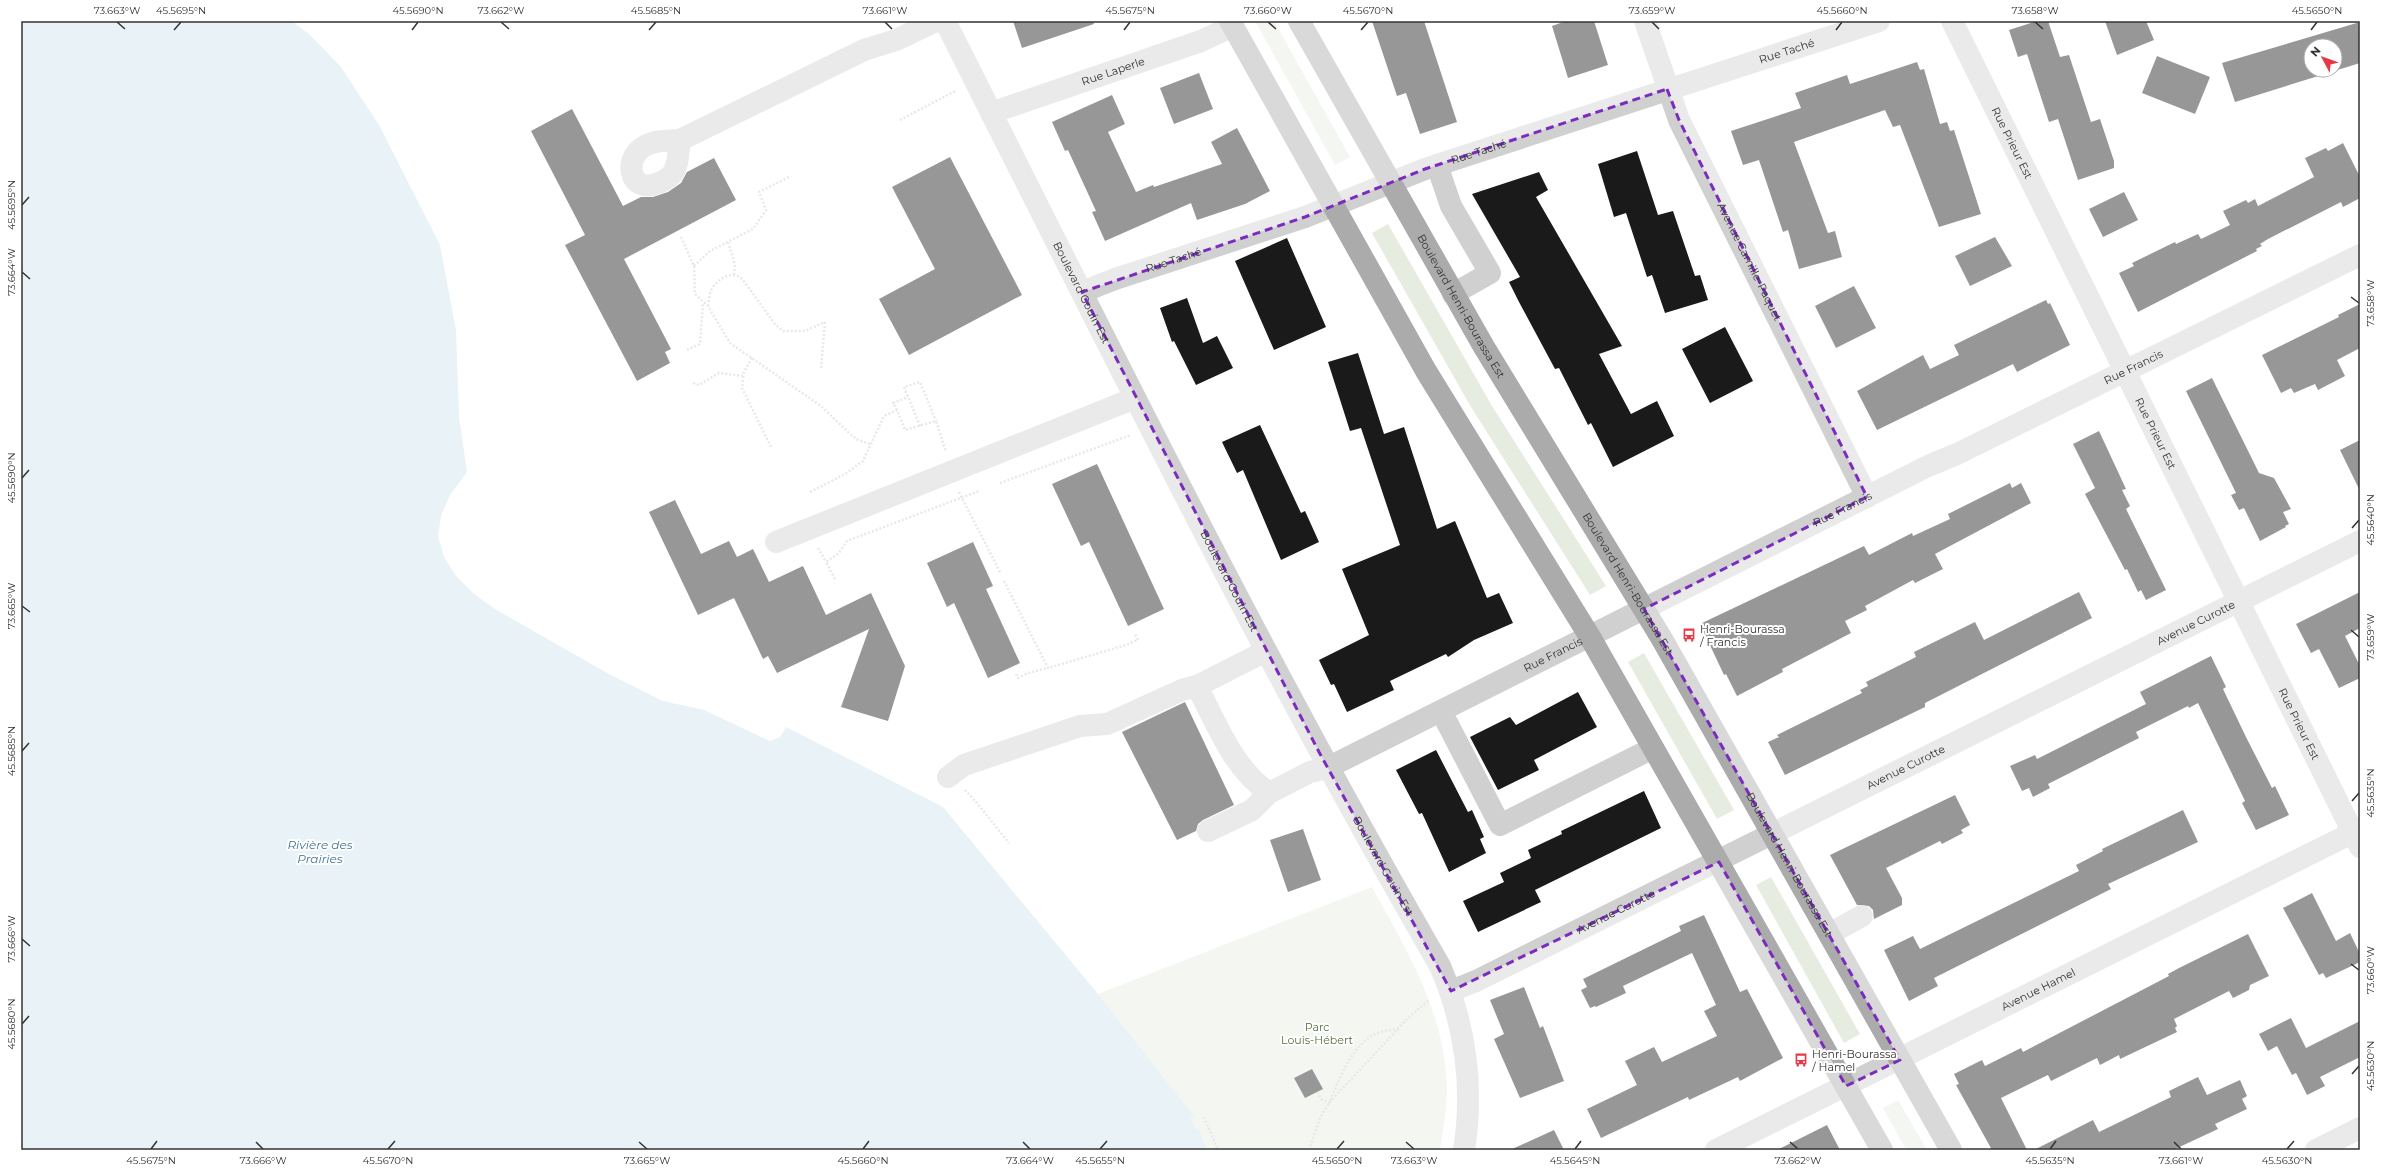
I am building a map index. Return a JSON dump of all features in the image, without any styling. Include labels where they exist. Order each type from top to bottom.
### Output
[{"type":"main road","name":"Boulevard Henri-Bourassa Est","points":[[1299,21],[1389,183],[1453,294],[1516,401],[1644,609],[1952,1150]]},
{"type":"main road","points":[[1231,23],[1442,398],[1590,637],[1882,1150]]},
{"type":"street","points":[[680,140],[864,50],[896,40],[936,21]]},
{"type":"street","name":"Boulevard Gouin Est","points":[[945,21],[1135,398],[1327,768],[1440,966],[1442,995],[1460,1020],[1466,1061],[1468,1112],[1464,1150]]},
{"type":"street","name":"Avenue Camille-Paquet","points":[[1645,21],[1667,89],[1679,120],[1867,497]]},
{"type":"street","name":"Rue Taché","points":[[1082,292],[1115,279],[1305,217],[1437,165],[1879,21]]},
{"type":"street","name":"Rue Prieur Est","points":[[1952,21],[2238,602],[2358,836]]},
{"type":"street","name":"Rue Laperle","points":[[992,113],[1201,41],[1231,23]]},
{"type":"street","points":[[1437,165],[1451,206],[1490,273],[1453,294]]},
{"type":"street","name":"Rue Francis","points":[[1208,830],[1252,810],[1269,793],[1310,772],[1327,768],[1867,497],[2360,255]]},
{"type":"street","points":[[776,542],[1135,398]]},
{"type":"street","name":"Avenue Curotte","points":[[1442,995],[1476,981],[1718,862],[2360,541]]},
{"type":"street","points":[[948,777],[964,765],[1080,726],[1107,724],[1182,690],[1197,686],[1266,651]]},
{"type":"street","points":[[1197,686],[1235,758],[1247,774],[1269,793]]},
{"type":"street","points":[[1441,711],[1500,825],[1653,748]]},
{"type":"street","name":"Avenue Hamel","points":[[1716,1150],[2358,836]]},
{"type":"street","points":[[1829,934],[1862,916]]},
{"type":"street","points":[[2316,1150],[2360,1128]]},
{"type":"path","points":[[900,120],[959,89]]},
{"type":"path","points":[[694,266],[710,251],[753,229],[765,214],[764,201],[759,192],[791,176]]},
{"type":"path","points":[[681,237],[694,266],[695,294],[708,306],[730,343],[821,406],[849,434],[858,440],[870,444]]},
{"type":"path","points":[[728,242],[735,265],[734,275]]},
{"type":"path","points":[[708,306],[713,287],[725,276],[734,275],[739,276],[743,280],[775,324],[783,331],[805,331],[825,322],[821,368]]},
{"type":"path","points":[[687,350],[700,344],[703,303]]},
{"type":"path","points":[[752,358],[743,376],[742,388],[771,447]]},
{"type":"path","points":[[693,383],[700,385],[719,374],[743,376]]},
{"type":"path","points":[[920,426],[904,387],[920,382],[936,421],[947,455]]},
{"type":"path","points":[[908,397],[893,403],[906,430],[936,421]]},
{"type":"path","points":[[810,492],[859,464],[866,456],[870,444],[884,416],[897,410]]},
{"type":"path","points":[[1000,483],[1135,434]]},
{"type":"path","points":[[957,487],[961,498],[1001,574]]},
{"type":"path","points":[[835,579],[826,562],[839,553],[847,541],[979,491]]},
{"type":"path","points":[[1004,582],[1048,668]]},
{"type":"path","points":[[1016,674],[1018,678],[1028,672],[1048,668],[1126,645],[1138,640],[1135,634]]},
{"type":"path","points":[[948,777],[977,802],[1009,843]]},
{"type":"path","points":[[1329,1103],[1420,1007],[1442,995]]},
{"type":"path","points":[[1309,1150],[1320,1118],[1329,1103],[1348,1060],[1359,1047],[1378,1032],[1387,1029],[1399,1030]]},
{"type":"path","points":[[1317,1092],[1321,1099],[1329,1103]]},
{"type":"path","points":[[1204,1116],[1218,1150]]},
{"type":"highlighted area","points":[[1667,89],[1679,120],[1867,497],[1644,609],[1900,1060],[1846,1086],[1719,862],[1451,991],[1319,752],[1082,292],[1305,217],[1425,169]]},
{"type":"green space","points":[[1255,21],[1274,21],[1350,157],[1335,165]]},
{"type":"green space","points":[[1388,224],[1492,406],[1606,586],[1590,595],[1471,407],[1372,233]]},
{"type":"green space","points":[[1644,653],[1734,810],[1717,819],[1628,662]]},
{"type":"green space","points":[[1771,877],[1860,1034],[1844,1043],[1756,885]]},
{"type":"green space","name":"Parc Louis-Hébert","points":[[1372,887],[1411,959],[1422,983],[1439,1033],[1447,1087],[1446,1111],[1440,1150],[1207,1150],[1199,1128],[1196,1129],[1191,1117],[1193,1116],[1098,994]]},
{"type":"green space","points":[[1898,1100],[1927,1150],[1907,1150],[1904,1146],[1883,1108]]},
{"type":"water","name":"Rivière des Prairies","points":[[21,21],[292,21],[309,34],[341,67],[379,125],[440,245],[456,330],[459,417],[467,472],[450,495],[441,516],[438,536],[444,557],[456,576],[473,593],[495,609],[609,674],[663,701],[704,710],[770,741],[780,737],[786,727],[943,807],[1098,994],[1194,1116],[1191,1118],[1196,1129],[1199,1128],[1207,1150],[21,1150]]},
{"type":"building","points":[[1013,21],[1093,21],[1094,24],[1022,48]]},
{"type":"building","points":[[1372,21],[1424,21],[1457,122],[1420,134],[1406,93],[1397,96]]},
{"type":"building","points":[[1566,21],[1594,21],[1608,65],[1568,78],[1552,26]]},
{"type":"building","points":[[2037,21],[2048,21],[2060,57],[2069,55],[2091,122],[2100,119],[2114,161],[2114,168],[2078,180],[2058,119],[2049,122],[2027,54],[2018,57],[2009,30]]},
{"type":"building","points":[[2105,21],[2146,21],[2154,40],[2117,55]]},
{"type":"building","points":[[2360,22],[2360,63],[2343,68],[2343,38],[2306,38]]},
{"type":"building","points":[[2303,39],[2303,78],[2312,78],[2235,102],[2222,63]]},
{"type":"building","points":[[2157,56],[2210,77],[2195,114],[2142,93]]},
{"type":"building","points":[[1917,62],[1920,70],[1924,69],[1940,124],[1947,122],[1950,131],[1954,130],[1981,214],[1939,227],[1900,125],[1893,127],[1885,110],[1794,142],[1828,233],[1835,231],[1842,257],[1799,269],[1788,230],[1783,232],[1759,160],[1743,165],[1731,131],[1801,108],[1795,93],[1847,75],[1850,84]]},
{"type":"building","points":[[1199,73],[1213,109],[1174,124],[1160,88]]},
{"type":"building","points":[[1112,95],[1125,124],[1108,132],[1136,192],[1153,185],[1154,187],[1222,164],[1211,142],[1237,128],[1270,191],[1245,204],[1197,220],[1191,203],[1105,241],[1092,212],[1096,211],[1068,150],[1065,151],[1052,122]]},
{"type":"building","points":[[572,109],[623,206],[641,197],[653,197],[668,192],[681,183],[687,172],[714,158],[736,200],[624,259],[671,349],[665,352],[670,363],[637,381],[565,245],[585,235],[531,131]]},
{"type":"building","points":[[2343,143],[2360,177],[2360,198],[2343,207],[2341,202],[2268,239],[2260,244],[2262,246],[2256,249],[2257,251],[2138,312],[2119,273],[2134,266],[2132,263],[2175,242],[2176,244],[2198,234],[2201,239],[2230,225],[2223,211],[2246,200],[2248,203],[2255,199],[2258,206],[2314,177],[2305,158],[2326,148],[2328,151]]},
{"type":"building","points":[[1637,151],[1658,215],[1673,211],[1695,276],[1700,275],[1708,300],[1665,313],[1652,275],[1647,277],[1626,213],[1614,217],[1598,164]]},
{"type":"building","points":[[950,157],[1022,295],[909,355],[879,299],[935,269],[892,187]]},
{"type":"building","points":[[1539,172],[1548,190],[1536,197],[1622,346],[1599,354],[1631,414],[1657,401],[1674,436],[1613,467],[1591,423],[1588,425],[1559,368],[1555,369],[1519,302],[1509,282],[1520,277],[1472,194]]},
{"type":"building","points":[[2124,192],[2138,220],[2103,237],[2089,209]]},
{"type":"building","points":[[1995,237],[2012,266],[1970,286],[1955,256]]},
{"type":"building","points":[[1287,238],[1326,327],[1274,350],[1235,261]]},
{"type":"building","points":[[1854,286],[1876,328],[1836,348],[1815,306]]},
{"type":"building","points":[[1187,298],[1203,343],[1217,336],[1233,368],[1196,385],[1174,341],[1172,342],[1160,308]]},
{"type":"building","points":[[2046,300],[2048,304],[2050,303],[2070,345],[2017,372],[2013,364],[1877,430],[1857,391],[1923,355],[1930,369],[1959,355],[1954,345]]},
{"type":"building","points":[[2360,304],[2360,348],[2337,360],[2345,376],[2318,390],[2315,384],[2294,393],[2291,388],[2281,393],[2262,355],[2339,317],[2338,315]]},
{"type":"building","points":[[1725,327],[1753,381],[1710,403],[1682,349]]},
{"type":"building","points":[[1358,353],[1384,434],[1404,427],[1437,529],[1455,521],[1487,598],[1499,593],[1513,623],[1474,640],[1448,657],[1446,654],[1390,681],[1394,690],[1347,712],[1334,684],[1331,685],[1319,660],[1369,635],[1342,569],[1400,545],[1361,428],[1350,431],[1328,362]]},
{"type":"building","points":[[2212,378],[2259,473],[2274,478],[2291,509],[2283,512],[2289,524],[2260,541],[2244,508],[2239,510],[2231,495],[2236,493],[2186,391]]},
{"type":"building","points":[[1260,425],[1301,513],[1305,511],[1319,542],[1281,560],[1243,470],[1237,473],[1222,442]]},
{"type":"building","points":[[2099,431],[2126,489],[2122,490],[2130,506],[2126,509],[2166,590],[2146,600],[2141,590],[2138,592],[2127,569],[2125,570],[2085,494],[2095,488],[2073,444]]},
{"type":"building","points":[[2360,440],[2360,491],[2340,450]]},
{"type":"building","points":[[1097,464],[1164,609],[1128,626],[1089,542],[1081,546],[1052,484]]},
{"type":"building","points":[[2010,483],[2012,488],[2021,483],[2031,503],[1935,554],[1943,569],[1915,583],[1913,580],[1865,606],[1867,610],[1845,621],[1851,633],[1782,669],[1783,672],[1737,696],[1726,674],[1724,675],[1700,624],[1864,546],[1869,555],[1912,533],[1913,536],[1950,519],[1948,514]]},
{"type":"building","points":[[675,500],[701,554],[729,541],[737,557],[753,549],[769,582],[803,566],[826,615],[871,593],[905,666],[888,721],[841,707],[869,629],[777,673],[768,656],[763,659],[734,598],[698,615],[649,512]]},
{"type":"building","points":[[973,542],[993,586],[986,589],[1020,663],[988,678],[954,603],[947,607],[927,563]]},
{"type":"building","points":[[2079,592],[2092,618],[1925,703],[1925,707],[1785,775],[1768,742],[1779,737],[1777,735],[1862,693],[1860,690],[1868,686],[1866,682],[1916,657],[1914,652],[1975,622],[1984,640]]},
{"type":"building","points":[[2360,592],[2360,628],[2345,636],[2360,666],[2360,678],[2339,688],[2319,649],[2311,653],[2296,624]]},
{"type":"building","points":[[2211,656],[2226,687],[2223,689],[2246,737],[2272,788],[2275,786],[2289,815],[2256,830],[2242,803],[2245,801],[2198,703],[2189,708],[2188,706],[2136,732],[2139,738],[2048,784],[2050,788],[2033,797],[2029,788],[2022,791],[2010,766],[2035,755],[2037,759],[2146,704],[2140,692]]},
{"type":"building","points":[[1578,692],[1597,727],[1534,760],[1539,770],[1498,790],[1470,737],[1510,717],[1516,725]]},
{"type":"building","points":[[1185,702],[1234,805],[1203,820],[1198,824],[1196,831],[1177,840],[1122,732]]},
{"type":"building","points":[[1436,750],[1468,812],[1472,810],[1484,837],[1480,839],[1486,853],[1449,872],[1422,813],[1419,814],[1396,770]]},
{"type":"building","points":[[1644,791],[1661,828],[1535,890],[1541,902],[1478,932],[1463,901],[1504,882],[1500,873],[1531,858],[1528,850],[1562,834],[1561,831]]},
{"type":"building","points":[[1955,795],[1970,825],[1961,830],[1963,833],[1942,844],[1940,841],[1886,868],[1902,898],[1902,905],[1874,919],[1873,910],[1869,906],[1857,905],[1830,855]]},
{"type":"building","points":[[2183,810],[2198,842],[2108,884],[2111,889],[1934,978],[1938,986],[1909,1001],[1884,950],[1913,936],[1920,949],[2079,871],[2076,865],[2103,851],[2102,849]]},
{"type":"building","points":[[1303,829],[1321,880],[1288,892],[1270,840]]},
{"type":"building","points":[[2312,893],[2336,941],[2350,933],[2360,954],[2360,962],[2326,978],[2323,973],[2319,975],[2283,908]]},
{"type":"building","points":[[1704,915],[1740,992],[1747,989],[1783,1058],[1740,1081],[1738,1077],[1689,1100],[1688,1097],[1601,1138],[1587,1109],[1637,1085],[1625,1061],[1654,1047],[1662,1062],[1717,1036],[1704,1011],[1716,1005],[1692,953],[1623,986],[1626,993],[1596,1007],[1590,1008],[1581,990],[1587,987],[1583,979],[1681,931],[1679,926]]},
{"type":"building","points":[[2248,934],[2269,976],[2250,985],[2249,990],[2233,998],[2229,991],[2174,1019],[2177,1026],[2175,1028],[2177,1032],[2120,1059],[2119,1055],[2100,1065],[2097,1058],[2051,1081],[2048,1075],[2001,1098],[2027,1150],[1992,1150],[1956,1085],[1959,1084],[1954,1074],[1982,1060],[1985,1066],[2021,1048],[2023,1052],[2169,976],[2168,974],[2179,968]]},
{"type":"building","points":[[1524,987],[1540,1028],[1543,1026],[1564,1081],[1520,1098],[1494,1039],[1504,1034],[1490,1000]]},
{"type":"building","points":[[2291,1018],[2306,1048],[2360,1021],[2360,1057],[2320,1077],[2325,1086],[2307,1095],[2296,1073],[2292,1075],[2277,1046],[2268,1051],[2259,1034]]},
{"type":"building","points":[[1312,1069],[1323,1089],[1305,1098],[1294,1078]]},
{"type":"building","points":[[2198,1077],[2207,1095],[2240,1080],[2247,1096],[2242,1099],[2247,1109],[2215,1124],[2218,1129],[2173,1150],[2034,1150],[2093,1120],[2099,1132],[2171,1097],[2169,1091]]},
{"type":"building","points":[[1827,1125],[1840,1150],[1777,1150]]},
{"type":"building","points":[[1554,1130],[1564,1150],[1510,1150]]},
{"type":"place","name":"Henri-Bourassa / Francis","points":[[1689,635]]},
{"type":"place","name":"Henri-Bourassa / Hamel","points":[[1801,1060]]}]
